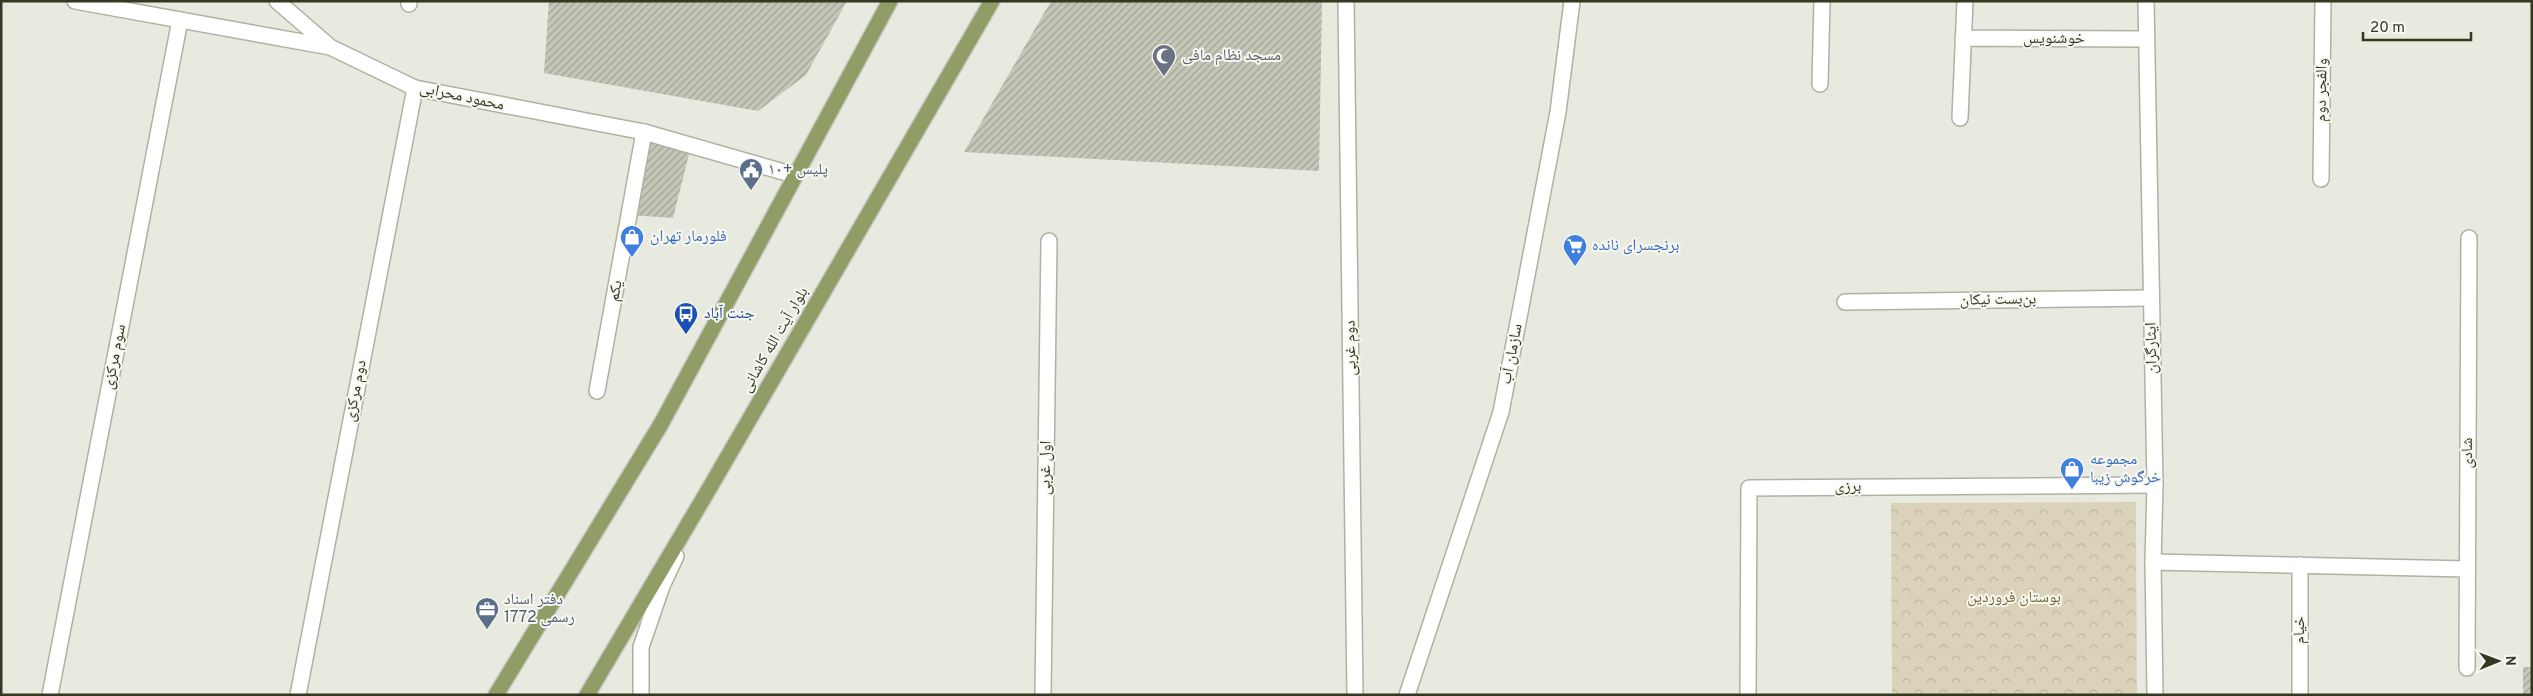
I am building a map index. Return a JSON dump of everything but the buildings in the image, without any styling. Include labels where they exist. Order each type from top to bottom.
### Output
[{"type":"main road","points":[[496,695],[661,424],[794,175],[890,1]]},
{"type":"main road","name":"بلوار آیت الله کاشانی","points":[[587,695],[709,489],[992,1]]},
{"type":"street","name":"محمود محرابی","points":[[75,1],[330,47],[415,88],[644,132],[794,175]]},
{"type":"street","points":[[277,1],[330,47]]},
{"type":"street","name":"دوم غربی","points":[[1346,1],[1355,695]]},
{"type":"street","name":"سازمان آب","points":[[1407,695],[1502,412],[1558,112],[1572,1]]},
{"type":"street","points":[[1820,84],[1822,1]]},
{"type":"street","points":[[1960,118],[1965,1]]},
{"type":"street","name":"ایثارگران","points":[[2146,1],[2155,485],[2153,562],[2156,695]]},
{"type":"street","name":"والفجر دوم","points":[[2321,179],[2323,1]]},
{"type":"street","name":"سوم مرکزی","points":[[50,695],[180,20]]},
{"type":"street","name":"خوشنویس","points":[[1963,38],[2146,39]]},
{"type":"street","name":"دوم مرکزی","points":[[298,695],[415,88]]},
{"type":"street","name":"یکم","points":[[598,391],[644,132]]},
{"type":"street","name":"شادی","points":[[2467,668],[2469,238]]},
{"type":"street","name":"اول غربی","points":[[1043,695],[1049,241]]},
{"type":"street","name":"بن‌بست نیکان","points":[[1845,302],[2151,298]]},
{"type":"street","name":"برزی","points":[[1748,695],[1749,488],[2155,485]]},
{"type":"street","points":[[641,695],[641,647],[662,586],[709,489]]},
{"type":"street","points":[[2153,562],[2467,569]]},
{"type":"street","name":"خیام","points":[[2300,565],[2300,695]]},
{"type":"green space","name":"بوستان فروردین","points":[[2136,502],[2137,695],[1892,695],[1891,503]]},
{"type":"place","name":"مسجد نظام مافی","points":[[1164,77]]},
{"type":"place","name":"پلیس +۱۰","points":[[751,191]]},
{"type":"place","name":"فلورمار تهران","points":[[632,258]]},
{"type":"place","name":"برنجسرای نانده","points":[[1575,267]]},
{"type":"place","name":"جنت آباد","points":[[686,335]]},
{"type":"place","name":"مجموعه خرگوش زیبا","points":[[2072,490]]},
{"type":"place","name":"دفتر اسناد رسمی 1772","points":[[487,630]]}]
